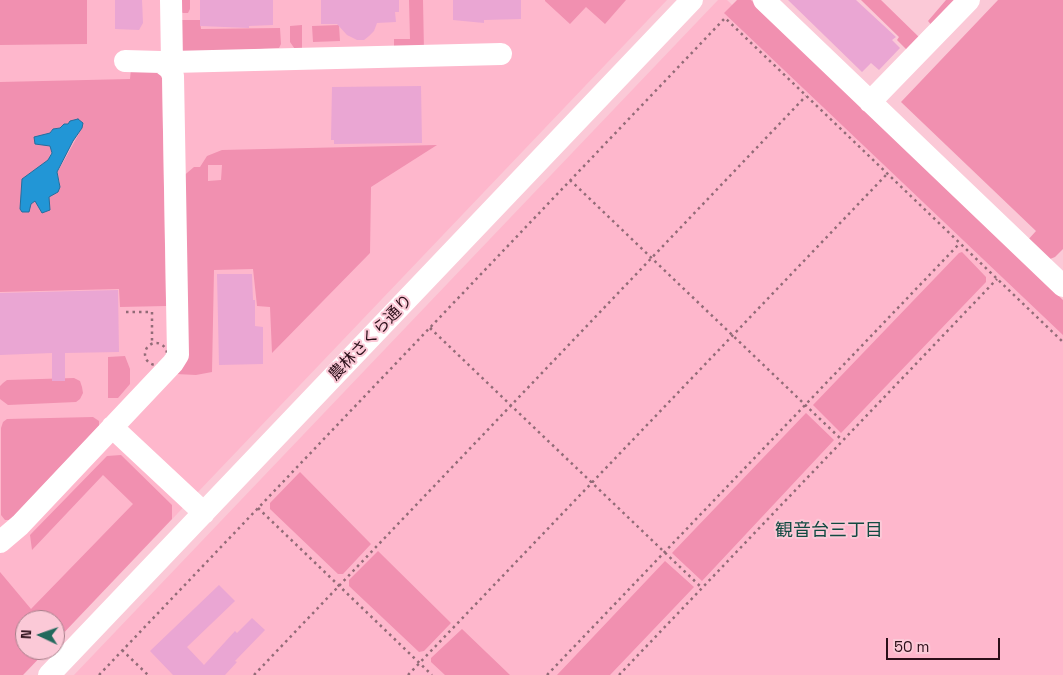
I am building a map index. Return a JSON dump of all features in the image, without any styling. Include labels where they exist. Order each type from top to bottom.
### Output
[{"type":"street","points":[[0,540],[20,525],[173,363],[178,355],[173,76],[170,69],[170,0]]},
{"type":"street","name":"農林さくら通り","points":[[49,675],[692,0]]},
{"type":"street","points":[[764,0],[870,102],[1059,273]]},
{"type":"street","points":[[870,102],[969,0]]},
{"type":"street","points":[[125,61],[170,64],[501,54]]},
{"type":"street","points":[[112,427],[204,513]]},
{"type":"path","points":[[99,675],[725,18],[1063,342]]},
{"type":"path","points":[[254,675],[806,96]]},
{"type":"path","points":[[408,675],[887,173]]},
{"type":"path","points":[[570,180],[843,440]]},
{"type":"path","points":[[547,675],[960,243]]},
{"type":"path","points":[[619,675],[997,279]]},
{"type":"path","points":[[126,312],[152,312],[152,344]]},
{"type":"path","points":[[430,328],[702,588]]},
{"type":"path","points":[[258,508],[432,675]]},
{"type":"path","points":[[122,650],[148,675]]},
{"type":"shaded area","points":[[0,0],[667,0],[65,632],[65,610],[15,610],[15,660],[37,660],[23,675],[0,675]]},
{"type":"shaded area","points":[[0,0],[87,0],[87,44],[0,45]]},
{"type":"shaded area","points":[[178,0],[190,0],[188,13],[179,11]]},
{"type":"shaded area","points":[[409,0],[423,0],[424,51],[394,51],[394,39],[410,39]]},
{"type":"shaded area","points":[[545,0],[626,0],[605,24],[586,7],[570,24]]},
{"type":"shaded area","points":[[718,0],[727,0],[1063,325],[1063,675],[74,675]]},
{"type":"shaded area","points":[[737,0],[751,0],[1063,300],[1063,335],[724,13]]},
{"type":"shaded area","points":[[861,0],[881,0],[922,40],[909,52],[897,40],[899,37]]},
{"type":"shaded area","points":[[946,0],[959,0],[933,27],[928,21]]},
{"type":"shaded area","points":[[998,0],[1063,0],[1063,249],[1050,259],[1026,242],[1036,231],[901,102]]},
{"type":"shaded area","points":[[182,20],[200,20],[201,29],[280,28],[281,44],[279,48],[185,53],[181,49]]},
{"type":"shaded area","points":[[302,25],[302,52],[297,52],[290,42],[290,26]]},
{"type":"shaded area","points":[[339,25],[340,41],[313,42],[312,26]]},
{"type":"shaded area","points":[[156,68],[162,75],[166,306],[120,307],[119,289],[0,292],[0,82],[130,79],[131,69]],"holes":[[[64,124],[82,128],[57,173],[60,183],[58,192],[49,197],[49,203],[38,204],[35,201],[31,204],[22,179],[48,160],[52,150],[50,146],[35,144],[53,129],[60,128]]]},
{"type":"shaded area","points":[[437,145],[371,187],[370,253],[272,353],[270,307],[257,306],[253,269],[214,270],[212,372],[196,375],[176,374],[181,178],[194,167],[200,167],[207,156],[222,150]],"holes":[[[208,165],[222,165],[221,180],[208,181]]]},
{"type":"shaded area","points":[[962,252],[986,277],[986,282],[841,433],[813,405]]},
{"type":"shaded area","points":[[125,356],[130,369],[130,384],[118,398],[108,398],[108,357]]},
{"type":"shaded area","points":[[74,378],[80,381],[83,393],[76,402],[8,405],[0,399],[0,386],[7,380]]},
{"type":"shaded area","points":[[806,413],[834,440],[702,581],[672,553]]},
{"type":"shaded area","points":[[93,417],[99,421],[99,426],[10,520],[5,520],[1,515],[1,428],[3,422],[7,419]]},
{"type":"shaded area","points":[[121,455],[172,505],[172,519],[65,631],[65,610],[15,610],[15,660],[37,660],[23,675],[0,675],[0,572],[31,609],[133,504],[103,475],[32,550],[30,535],[107,456]]},
{"type":"shaded area","points":[[300,472],[371,544],[343,574],[338,574],[270,509],[270,503]]},
{"type":"shaded area","points":[[378,551],[451,623],[424,651],[419,652],[349,586],[349,580]]},
{"type":"shaded area","points":[[665,561],[694,587],[610,675],[557,675]]},
{"type":"shaded area","points":[[462,629],[510,675],[445,675],[431,662],[431,658]]},
{"type":"water","points":[[78,119],[83,123],[82,128],[57,172],[60,187],[58,192],[49,197],[50,210],[42,213],[35,201],[31,204],[29,212],[22,212],[20,209],[22,179],[48,160],[52,153],[50,146],[35,144],[34,137],[50,133],[53,129],[60,128],[70,121]]},
{"type":"building","points":[[115,0],[142,0],[143,23],[139,30],[115,29]]},
{"type":"building","points":[[200,0],[273,0],[273,25],[249,26],[249,28],[200,26]]},
{"type":"building","points":[[321,0],[399,0],[399,12],[395,12],[396,22],[377,23],[374,31],[369,36],[364,40],[357,40],[347,35],[337,24],[321,24]]},
{"type":"building","points":[[453,0],[521,0],[521,19],[484,20],[484,23],[453,20]]},
{"type":"building","points":[[788,0],[856,0],[896,37],[892,40],[900,48],[879,70],[871,63],[862,72]]},
{"type":"building","points":[[421,86],[422,143],[334,144],[334,140],[331,140],[332,87]]},
{"type":"building","points":[[217,274],[252,274],[255,326],[263,327],[263,364],[219,365]]},
{"type":"building","points":[[118,290],[119,352],[65,353],[65,381],[52,381],[52,353],[0,355],[0,293]]},
{"type":"building","points":[[219,585],[235,601],[187,647],[204,665],[235,631],[237,633],[252,618],[265,630],[235,661],[237,662],[225,675],[173,675],[150,651]]},
{"type":"district","name":"観音台三丁目","points":[[829,531]]}]
